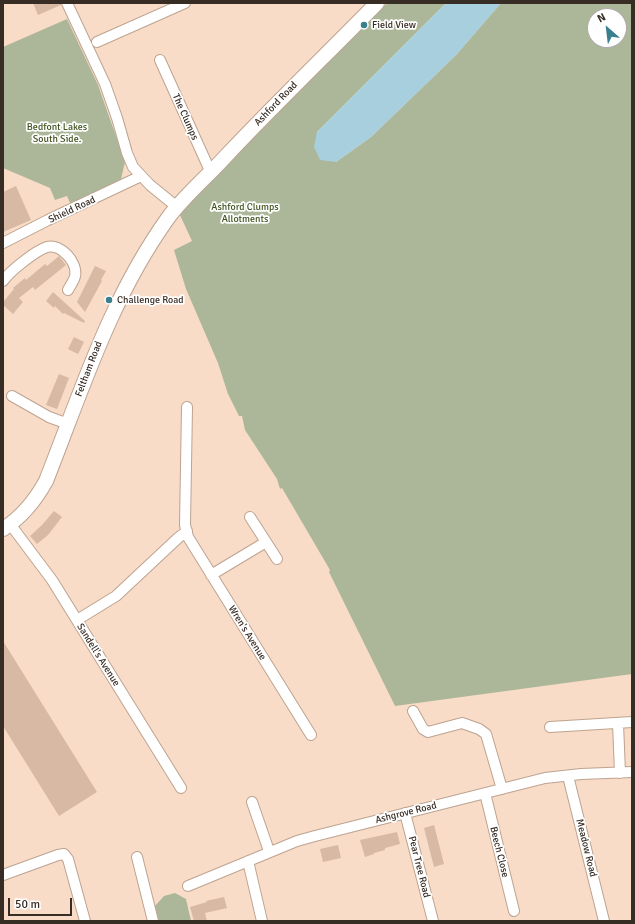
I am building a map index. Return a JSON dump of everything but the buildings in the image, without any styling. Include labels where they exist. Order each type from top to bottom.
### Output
[{"type":"main road","name":"Ashford Road","points":[[177,207],[372,4]]},
{"type":"main road","name":"Feltham Road","points":[[7,527],[29,508],[38,496],[46,481],[94,356],[113,312],[137,266],[177,207]]},
{"type":"street","points":[[67,3],[105,84],[127,153],[134,167],[141,176],[177,207]]},
{"type":"street","points":[[96,42],[185,3]]},
{"type":"street","name":"The Clumps","points":[[160,60],[211,173]]},
{"type":"street","name":"Shield Road","points":[[3,243],[141,176]]},
{"type":"street","points":[[3,281],[24,261],[48,247],[58,247],[67,255],[75,268],[75,276],[68,290]]},
{"type":"street","points":[[12,396],[49,417],[68,424]]},
{"type":"street","name":"Wren's Avenue","points":[[187,407],[185,525],[188,537],[311,734]]},
{"type":"street","points":[[250,517],[277,559]]},
{"type":"street","name":"Sandell's Avenue","points":[[7,527],[52,580],[181,788]]},
{"type":"street","points":[[77,620],[116,596],[187,531]]},
{"type":"street","points":[[211,575],[266,542]]},
{"type":"street","points":[[413,711],[423,729],[428,732],[462,723],[479,729],[486,734],[502,789]]},
{"type":"street","points":[[550,727],[632,722]]},
{"type":"street","points":[[618,723],[620,773]]},
{"type":"street","name":"Ashgrove Road","points":[[188,886],[269,851],[297,841],[405,813],[545,778],[632,772]]},
{"type":"street","name":"Meadow Road","points":[[568,776],[604,921]]},
{"type":"street","name":"Beech Close","points":[[485,793],[514,911]]},
{"type":"street","points":[[252,801],[269,851]]},
{"type":"street","name":"Pear Tree Road","points":[[405,813],[433,921]]},
{"type":"street","points":[[3,875],[64,854],[68,859],[85,921]]},
{"type":"street","points":[[136,857],[153,921]]},
{"type":"street","points":[[248,861],[262,921]]},
{"type":"green space","name":"Ashford Clumps Allotments","points":[[387,3],[446,3],[317,132],[336,162],[371,137],[456,55],[501,3],[632,3],[632,674],[395,706],[329,572],[330,570],[282,488],[280,489],[277,479],[245,430],[242,416],[239,416],[228,394],[218,363],[186,289],[174,250],[192,241],[179,213]]},
{"type":"green space","name":"Bedfont Lakes South Side.","points":[[67,19],[98,85],[125,162],[120,183],[70,203],[67,196],[55,200],[50,188],[3,168],[3,47]]},
{"type":"green space","points":[[175,893],[186,899],[191,921],[159,921],[155,906],[164,896]]},
{"type":"water","points":[[446,3],[501,3],[456,55],[371,137],[336,162],[320,160],[314,147],[317,132]]},
{"type":"place","name":"Field View","points":[[364,25]]},
{"type":"place","name":"Challenge Road","points":[[109,300]]}]
